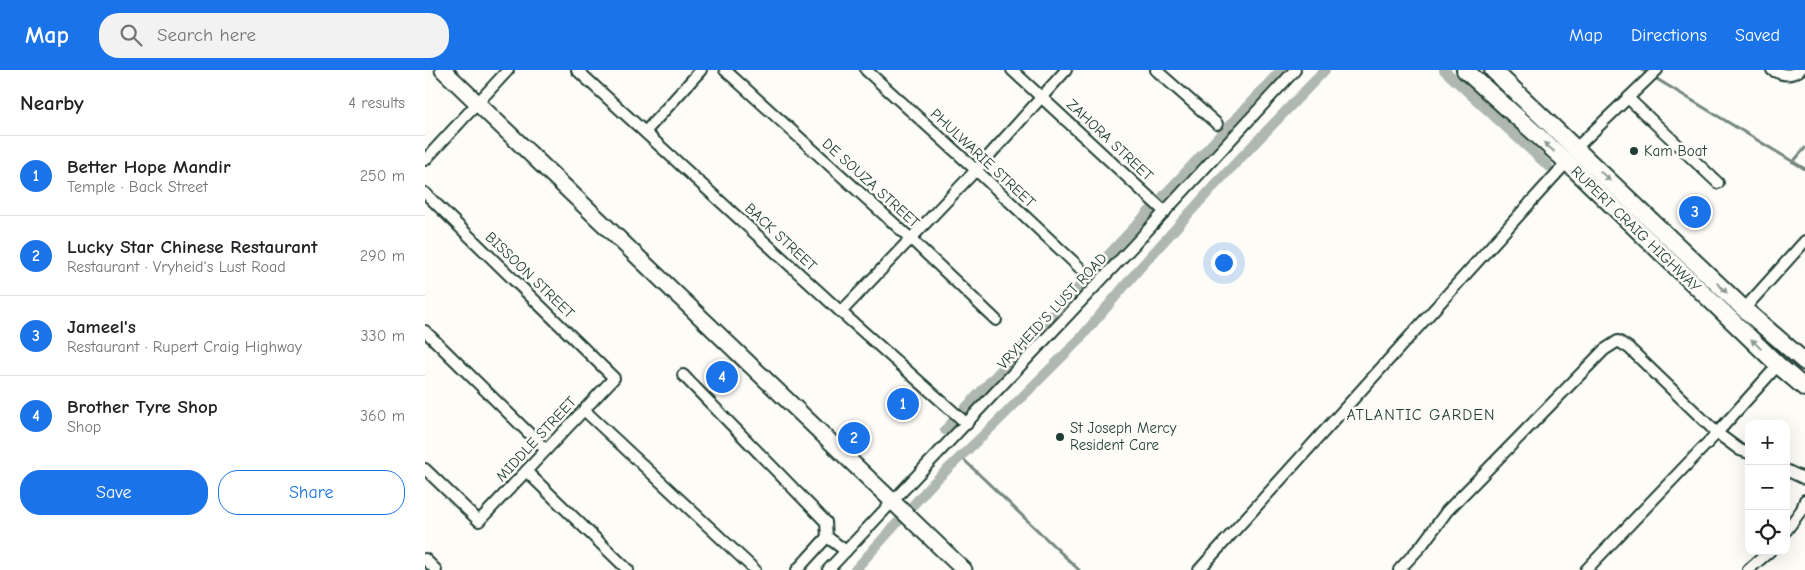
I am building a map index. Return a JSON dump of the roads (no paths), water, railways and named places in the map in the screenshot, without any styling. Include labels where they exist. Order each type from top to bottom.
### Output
[{"type":"main road","points":[[443,70],[963,570]]},
{"type":"main road","name":"RUPERT CRAIG HIGHWAY","points":[[1465,70],[1567,162],[1778,365],[1805,388]]},
{"type":"main road","name":"RUPERT CRAIG HIGHWAY","points":[[1493,70],[1744,309],[1805,362]]},
{"type":"street","points":[[425,160],[508,70]]},
{"type":"street","name":"BACK STREET","points":[[577,70],[841,312],[965,422]]},
{"type":"street","points":[[645,132],[701,70]]},
{"type":"street","name":"DE SOUZA STREET","points":[[725,70],[911,239],[996,320]]},
{"type":"street","name":"PHULWARIE STREET","points":[[865,70],[976,170],[1080,268]]},
{"type":"street","name":"ZAHORA STREET","points":[[1012,70],[1163,210]]},
{"type":"street","points":[[841,312],[976,170],[1065,70]]},
{"type":"street","points":[[1156,70],[1217,124]]},
{"type":"street","name":"VRYHEID'S LUST ROAD","points":[[828,570],[846,551],[901,510],[965,422],[1295,70]]},
{"type":"street","points":[[1576,148],[1657,70]]},
{"type":"street","points":[[1772,70],[1786,75],[1797,72]]},
{"type":"street","points":[[1628,98],[1718,183]]},
{"type":"street","points":[[1199,570],[1567,162]]},
{"type":"street","name":"BISSOON STREET","points":[[425,193],[614,378]]},
{"type":"street","points":[[1744,309],[1805,242]]},
{"type":"street","points":[[425,331],[546,450]]},
{"type":"street","points":[[1399,570],[1422,545],[1447,511],[1604,350],[1618,342],[1629,348],[1717,433],[1745,452]]},
{"type":"street","points":[[1586,570],[1717,433],[1778,365]]},
{"type":"street","points":[[683,375],[826,522],[827,536],[797,570]]},
{"type":"street","name":"MIDDLE STREET","points":[[425,469],[479,521],[614,378]]},
{"type":"street","points":[[584,410],[755,570]]},
{"type":"street","points":[[526,471],[628,570]]},
{"type":"street","points":[[1790,472],[1805,479]]},
{"type":"street","points":[[1790,526],[1802,509],[1805,500]]},
{"type":"street","points":[[827,536],[846,551]]},
{"type":"street","points":[[1748,570],[1765,555]]},
{"type":"waterway","points":[[945,430],[1281,70]]},
{"type":"waterway","points":[[855,570],[932,484],[1078,341],[1139,269],[1212,188],[1325,70]]},
{"type":"waterway","points":[[1444,70],[1548,166]]},
{"type":"waterway","points":[[1642,70],[1805,169]]},
{"type":"waterway","points":[[1793,162],[1805,148]]},
{"type":"waterway","points":[[961,457],[1079,570]]},
{"type":"waterway","points":[[858,567],[862,570]]},
{"type":"place","name":"Kam Boat","points":[[1634,151]]},
{"type":"place","name":"Jameel's","points":[[1695,212]]},
{"type":"place","name":"Brother Tyre Shop","points":[[722,377]]},
{"type":"place","name":"Better Hope Mandir","points":[[903,404]]},
{"type":"place","name":"St Joseph Mercy Resident Care","points":[[1060,437]]},
{"type":"place","name":"Lucky Star Chinese Restaurant","points":[[854,438]]},
{"type":"district","name":"ATLANTIC GARDEN","points":[[1421,414]]}]
